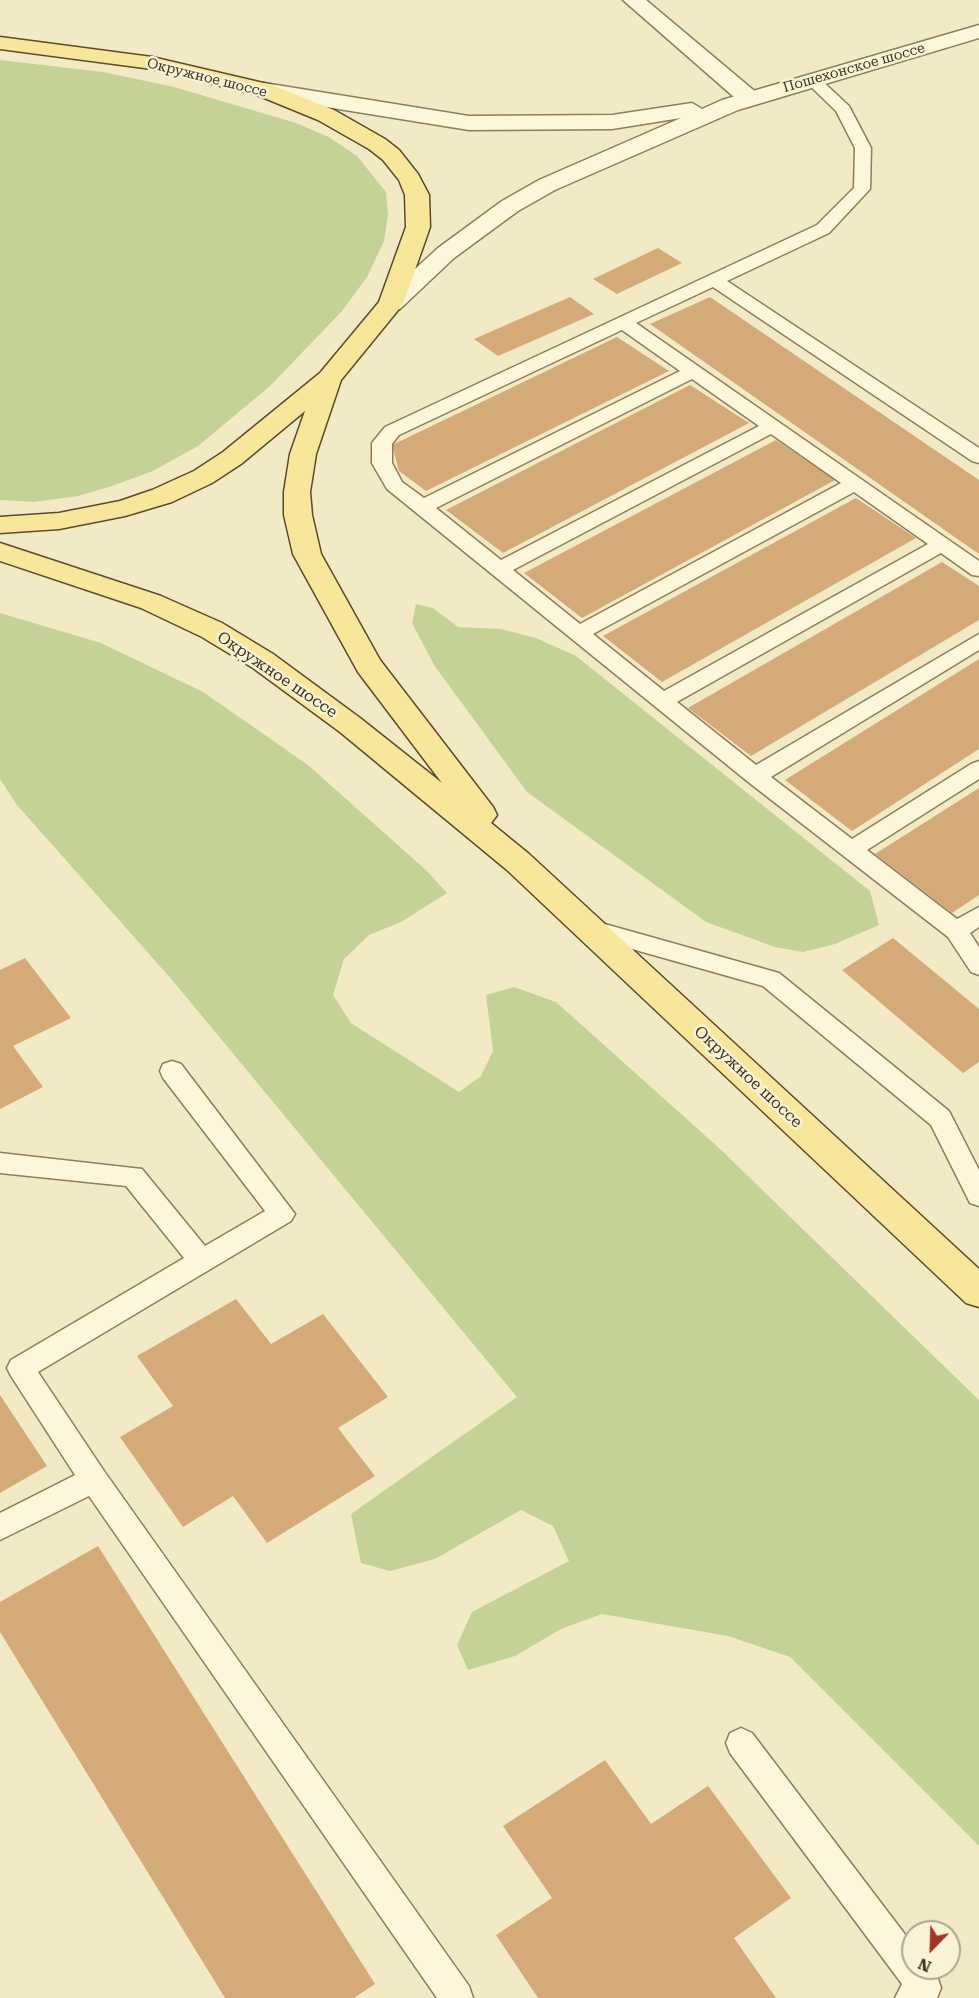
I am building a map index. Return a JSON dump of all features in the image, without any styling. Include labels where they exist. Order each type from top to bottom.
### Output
[{"type":"main road","name":"Окружное шоссе","points":[[0,525],[90,517],[162,496],[203,477],[232,458],[329,378],[392,304],[418,227],[417,195],[410,179],[391,155],[360,133],[326,115],[264,90],[152,63],[1,43]]},
{"type":"main road","name":"Окружное шоссе","points":[[329,378],[303,454],[297,492],[298,515],[307,554],[368,665],[518,862]]},
{"type":"main road","name":"Окружное шоссе","points":[[0,552],[151,602],[263,661],[350,725],[518,862],[594,930],[979,1292]]},
{"type":"street","points":[[633,0],[740,102]]},
{"type":"street","name":"Пошехонское шоссе","points":[[740,102],[979,31]]},
{"type":"street","points":[[264,90],[377,111],[469,123],[531,125],[612,122],[740,102]]},
{"type":"street","points":[[392,304],[446,253],[510,206],[548,185],[740,102]]},
{"type":"lane","points":[[812,80],[843,109],[863,148],[862,189],[823,230],[392,431],[382,443],[382,463],[394,484],[422,507],[580,632],[755,776],[956,931],[979,966]]},
{"type":"lane","points":[[715,281],[979,457]]},
{"type":"lane","points":[[624,322],[979,570]]},
{"type":"lane","points":[[422,507],[694,371]]},
{"type":"lane","points":[[500,569],[773,426]]},
{"type":"lane","points":[[580,632],[855,484]]},
{"type":"lane","points":[[663,702],[942,544]]},
{"type":"lane","points":[[755,776],[979,640]]},
{"type":"lane","points":[[852,849],[979,769]]},
{"type":"lane","points":[[956,931],[979,916]]},
{"type":"lane","points":[[594,930],[771,979],[940,1118],[979,1196]]},
{"type":"lane","points":[[171,1071],[282,1214],[21,1368],[94,1480],[457,1998]]},
{"type":"lane","points":[[0,1163],[133,1176],[202,1261]]},
{"type":"lane","points":[[0,1527],[94,1480]]},
{"type":"lane","points":[[741,1743],[925,1988],[911,1998]]},
{"type":"green space","points":[[0,60],[103,72],[174,87],[296,123],[329,137],[357,156],[386,192],[388,215],[384,241],[367,277],[342,311],[270,386],[198,446],[153,471],[112,486],[78,496],[34,502],[0,500]]},
{"type":"green space","points":[[416,604],[433,608],[458,627],[501,629],[536,638],[576,656],[870,891],[879,925],[835,944],[803,952],[775,947],[706,922],[527,792],[434,665],[412,623]]},
{"type":"green space","points":[[0,613],[101,643],[203,692],[308,765],[427,871],[447,893],[401,922],[369,935],[344,959],[333,995],[351,1023],[459,1092],[481,1076],[493,1051],[486,995],[514,987],[556,1002],[718,1147],[979,1400],[979,1846],[790,1657],[728,1636],[602,1614],[561,1629],[515,1656],[468,1670],[457,1645],[472,1612],[569,1561],[553,1526],[521,1510],[435,1559],[390,1571],[361,1563],[351,1514],[517,1397],[173,981],[17,805],[0,779]]},
{"type":"building","points":[[658,248],[682,263],[617,294],[593,279]]},
{"type":"building","points":[[570,297],[594,314],[498,356],[474,339]]},
{"type":"building","points":[[710,297],[979,480],[979,554],[650,324]]},
{"type":"building","points":[[617,337],[669,371],[426,491],[399,471],[392,445]]},
{"type":"building","points":[[690,385],[749,423],[503,553],[446,510]]},
{"type":"building","points":[[776,440],[835,480],[582,618],[524,573]]},
{"type":"building","points":[[856,498],[916,538],[662,682],[603,636]]},
{"type":"building","points":[[942,562],[979,586],[979,620],[751,756],[688,708]]},
{"type":"building","points":[[979,659],[979,749],[852,831],[785,780]]},
{"type":"building","points":[[979,788],[979,895],[952,913],[875,854]]},
{"type":"building","points":[[893,938],[979,1009],[979,1062],[963,1073],[842,970]]},
{"type":"building","points":[[25,958],[71,1018],[13,1046],[43,1087],[0,1109],[0,970]]},
{"type":"building","points":[[236,1299],[271,1344],[323,1314],[388,1397],[338,1428],[375,1476],[267,1543],[233,1496],[183,1527],[120,1437],[173,1406],[137,1356]]},
{"type":"building","points":[[0,1395],[47,1466],[0,1493]]},
{"type":"building","points":[[98,1546],[375,1984],[354,1998],[225,1998],[0,1632],[0,1602]]},
{"type":"building","points":[[605,1760],[651,1824],[708,1786],[791,1898],[734,1938],[776,1998],[538,1998],[496,1935],[552,1898],[503,1826]]}]
